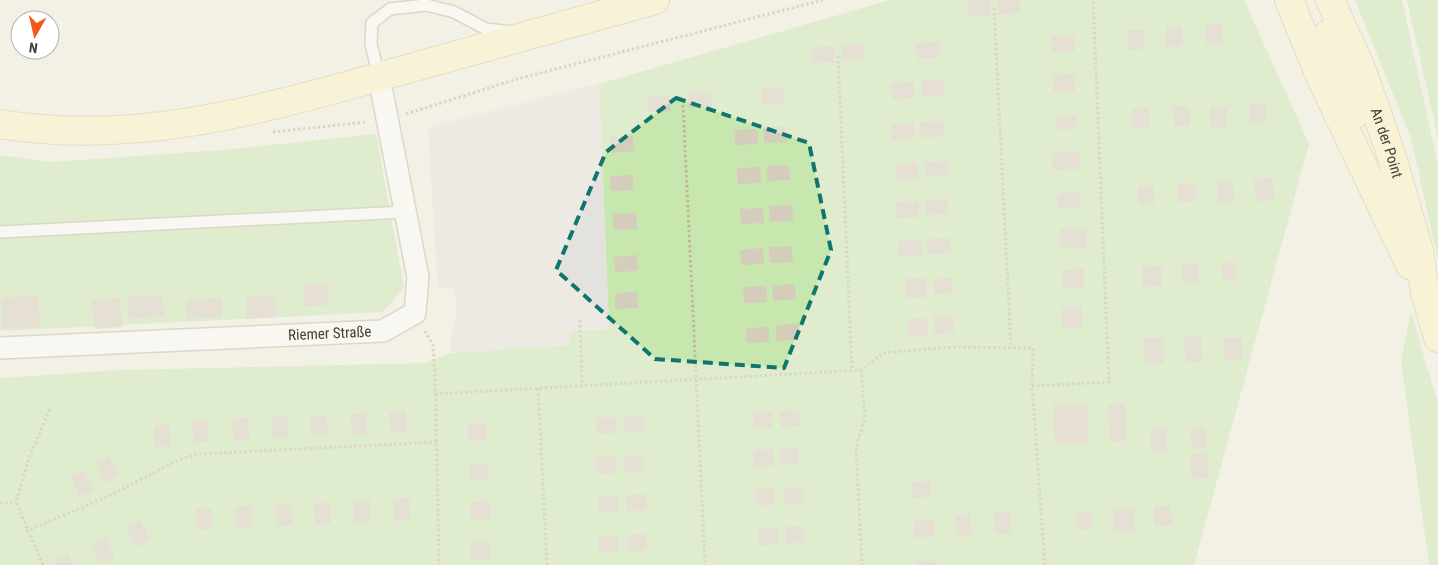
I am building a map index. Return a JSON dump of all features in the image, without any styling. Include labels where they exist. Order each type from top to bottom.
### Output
[{"type":"street","points":[[0,124],[66,132],[165,127],[280,104],[655,0]]},
{"type":"street","name":"An der Point","points":[[1289,0],[1320,76],[1383,204]]},
{"type":"street","name":"An der Point","points":[[1314,0],[1325,25],[1383,204],[1402,252],[1425,292]]},
{"type":"street","name":"An der Point","points":[[1330,0],[1361,68],[1390,151],[1419,252],[1425,292],[1438,338]]},
{"type":"street","points":[[379,76],[418,277],[415,312]]},
{"type":"street","name":"Riemer Straße","points":[[0,348],[383,331],[415,312]]},
{"type":"lane","points":[[379,76],[371,44],[372,23],[390,9],[426,5],[454,12],[486,29],[528,35]]},
{"type":"lane","points":[[0,232],[405,212]]},
{"type":"path","points":[[387,120],[517,79],[823,0]]},
{"type":"path","points":[[1032,386],[1109,382],[1093,0]]},
{"type":"path","points":[[994,8],[1011,348]]},
{"type":"path","points":[[838,56],[852,370]]},
{"type":"path","points":[[683,105],[705,565]]},
{"type":"path","points":[[415,312],[433,345],[439,565]]},
{"type":"path","points":[[580,320],[582,386]]},
{"type":"path","points":[[435,394],[861,370],[883,353],[953,347],[1033,348],[1032,386],[1045,565]]},
{"type":"path","points":[[861,370],[865,418],[856,447],[862,565]]},
{"type":"path","points":[[538,388],[547,565]]},
{"type":"path","points":[[42,565],[26,531],[16,502],[29,458],[51,406]]},
{"type":"path","points":[[26,531],[107,497],[178,460],[199,454],[437,442]]},
{"type":"path","points":[[0,503],[16,502]]},
{"type":"highlighted area","points":[[676,98],[809,143],[831,250],[784,368],[655,359],[556,270],[606,152]]},
{"type":"green space","points":[[890,0],[1244,0],[1309,144],[1194,565],[0,565],[0,378],[120,370],[425,363],[451,353],[569,345],[569,331],[609,329],[599,84]]},
{"type":"green space","points":[[1355,0],[1402,0],[1438,166],[1438,259],[1411,138]]},
{"type":"green space","points":[[1407,0],[1438,0],[1438,138]]},
{"type":"green space","points":[[376,134],[404,288],[383,312],[0,331],[0,155],[52,162],[223,150]]},
{"type":"green space","points":[[1411,312],[1438,405],[1438,565],[1429,565],[1401,361]]},
{"type":"shaded area","points":[[599,84],[609,329],[570,331],[569,345],[451,353],[451,336],[457,312],[454,288],[438,289],[428,127]]},
{"type":"building","points":[[990,0],[991,15],[968,16],[968,1]]},
{"type":"building","points":[[997,0],[1020,0],[1020,13],[997,14]]},
{"type":"building","points":[[1206,24],[1222,24],[1222,43],[1206,44]]},
{"type":"building","points":[[1166,27],[1182,27],[1183,46],[1166,47]]},
{"type":"building","points":[[1128,30],[1144,30],[1145,49],[1128,50]]},
{"type":"building","points":[[1074,35],[1075,51],[1052,53],[1051,36]]},
{"type":"building","points":[[939,42],[940,57],[917,59],[916,43]]},
{"type":"building","points":[[864,44],[865,59],[842,60],[841,45]]},
{"type":"building","points":[[835,46],[835,62],[813,63],[812,47]]},
{"type":"building","points":[[1075,74],[1075,91],[1053,92],[1053,75]]},
{"type":"building","points":[[944,80],[944,95],[921,97],[921,81]]},
{"type":"building","points":[[914,82],[915,98],[892,99],[891,83]]},
{"type":"building","points":[[784,88],[785,103],[762,104],[762,89]]},
{"type":"building","points":[[712,92],[712,107],[689,108],[689,93]]},
{"type":"building","points":[[670,96],[671,111],[648,112],[647,97]]},
{"type":"building","points":[[1266,103],[1266,123],[1250,124],[1249,104]]},
{"type":"building","points":[[1173,106],[1189,106],[1190,126],[1174,126]]},
{"type":"building","points":[[1210,107],[1227,107],[1227,127],[1211,127]]},
{"type":"building","points":[[1132,109],[1149,109],[1149,128],[1133,129]]},
{"type":"building","points":[[1056,115],[1075,115],[1076,129],[1057,130]]},
{"type":"building","points":[[943,121],[944,136],[921,138],[920,122]]},
{"type":"building","points":[[914,123],[914,139],[892,140],[891,124]]},
{"type":"building","points":[[787,126],[787,142],[764,143],[764,127]]},
{"type":"building","points":[[757,129],[758,144],[735,145],[734,130]]},
{"type":"building","points":[[633,136],[634,151],[611,153],[610,137]]},
{"type":"building","points":[[1079,152],[1080,169],[1052,170],[1052,153]]},
{"type":"building","points":[[948,161],[949,176],[926,177],[925,162]]},
{"type":"building","points":[[918,163],[919,178],[896,180],[895,164]]},
{"type":"building","points":[[789,165],[790,180],[767,181],[767,166]]},
{"type":"building","points":[[760,167],[761,183],[738,184],[737,168]]},
{"type":"building","points":[[633,175],[634,190],[611,191],[610,176]]},
{"type":"building","points":[[1272,178],[1275,200],[1257,202],[1254,180]]},
{"type":"building","points":[[1233,180],[1234,202],[1219,203],[1218,181]]},
{"type":"building","points":[[1195,183],[1196,201],[1178,202],[1177,184]]},
{"type":"building","points":[[1153,185],[1155,203],[1139,204],[1137,186]]},
{"type":"building","points":[[1080,192],[1081,208],[1058,209],[1057,194]]},
{"type":"building","points":[[948,199],[948,214],[926,215],[925,200]]},
{"type":"building","points":[[919,201],[919,217],[896,218],[895,202]]},
{"type":"building","points":[[792,205],[793,221],[770,222],[769,206]]},
{"type":"building","points":[[763,208],[764,223],[741,224],[740,209]]},
{"type":"building","points":[[636,213],[637,229],[614,230],[613,214]]},
{"type":"building","points":[[1061,228],[1087,229],[1086,248],[1060,247]]},
{"type":"building","points":[[950,238],[951,253],[928,254],[927,239]]},
{"type":"building","points":[[921,240],[922,255],[899,257],[898,241]]},
{"type":"building","points":[[792,246],[793,262],[770,263],[769,247]]},
{"type":"building","points":[[763,248],[764,264],[741,265],[740,250]]},
{"type":"building","points":[[637,255],[638,271],[615,272],[614,257]]},
{"type":"building","points":[[1236,262],[1237,280],[1223,281],[1222,263]]},
{"type":"building","points":[[1197,263],[1198,283],[1182,283],[1181,264]]},
{"type":"building","points":[[1161,266],[1162,286],[1143,287],[1142,267]]},
{"type":"building","points":[[1084,269],[1084,289],[1063,289],[1063,270]]},
{"type":"building","points":[[926,278],[927,297],[906,298],[905,279]]},
{"type":"building","points":[[952,278],[953,293],[934,294],[933,279]]},
{"type":"building","points":[[327,283],[329,305],[304,306],[303,284]]},
{"type":"building","points":[[795,284],[796,299],[773,301],[772,285]]},
{"type":"building","points":[[766,286],[767,302],[744,303],[743,287]]},
{"type":"building","points":[[637,292],[638,308],[615,309],[615,293]]},
{"type":"building","points":[[162,295],[164,316],[129,319],[128,297]]},
{"type":"building","points":[[275,295],[277,317],[247,319],[246,297]]},
{"type":"building","points":[[38,296],[40,327],[3,329],[1,298]]},
{"type":"building","points":[[120,298],[122,327],[95,329],[92,300]]},
{"type":"building","points":[[221,298],[222,317],[187,319],[186,300]]},
{"type":"building","points":[[1082,307],[1082,328],[1062,328],[1062,308]]},
{"type":"building","points":[[953,315],[954,332],[935,334],[934,316]]},
{"type":"building","points":[[927,318],[928,336],[908,337],[907,319]]},
{"type":"building","points":[[799,324],[799,340],[776,341],[776,325]]},
{"type":"building","points":[[769,327],[770,342],[747,343],[746,328]]},
{"type":"building","points":[[1201,336],[1202,362],[1186,362],[1184,337]]},
{"type":"building","points":[[1241,337],[1243,359],[1225,361],[1223,339]]},
{"type":"building","points":[[1143,338],[1163,338],[1164,363],[1145,364]]},
{"type":"building","points":[[1087,404],[1089,443],[1055,445],[1053,405]]},
{"type":"building","points":[[1125,404],[1126,441],[1110,442],[1108,405]]},
{"type":"building","points":[[405,410],[407,432],[391,433],[389,412]]},
{"type":"building","points":[[799,410],[800,426],[781,427],[780,411]]},
{"type":"building","points":[[772,411],[773,427],[753,428],[753,412]]},
{"type":"building","points":[[366,413],[367,434],[352,436],[350,414]]},
{"type":"building","points":[[326,415],[328,437],[312,437],[310,416]]},
{"type":"building","points":[[643,415],[644,431],[625,433],[624,417]]},
{"type":"building","points":[[287,416],[289,437],[273,438],[271,417]]},
{"type":"building","points":[[615,417],[616,433],[596,434],[596,418]]},
{"type":"building","points":[[248,418],[249,440],[234,441],[232,419]]},
{"type":"building","points":[[208,420],[209,441],[194,443],[192,421]]},
{"type":"building","points":[[486,423],[486,440],[468,441],[468,424]]},
{"type":"building","points":[[169,424],[171,446],[155,447],[154,426]]},
{"type":"building","points":[[1167,428],[1167,453],[1151,452],[1151,429]]},
{"type":"building","points":[[1205,428],[1207,447],[1192,449],[1190,429]]},
{"type":"building","points":[[798,447],[799,463],[780,465],[779,448]]},
{"type":"building","points":[[773,449],[774,466],[754,467],[753,450]]},
{"type":"building","points":[[1207,453],[1209,477],[1192,479],[1190,455]]},
{"type":"building","points":[[643,455],[644,471],[624,472],[623,456]]},
{"type":"building","points":[[109,456],[119,476],[105,483],[95,463]]},
{"type":"building","points":[[615,456],[616,473],[596,474],[595,457]]},
{"type":"building","points":[[469,463],[488,463],[488,480],[470,480]]},
{"type":"building","points":[[84,470],[94,489],[80,496],[70,476]]},
{"type":"building","points":[[930,481],[931,497],[912,498],[911,482]]},
{"type":"building","points":[[803,487],[804,504],[784,505],[783,489]]},
{"type":"building","points":[[774,488],[775,504],[756,506],[755,489]]},
{"type":"building","points":[[646,494],[647,510],[627,511],[626,495]]},
{"type":"building","points":[[618,496],[619,512],[599,513],[598,497]]},
{"type":"building","points":[[409,498],[410,520],[395,521],[393,499]]},
{"type":"building","points":[[370,500],[371,522],[355,523],[354,502]]},
{"type":"building","points":[[490,501],[490,519],[471,519],[470,502]]},
{"type":"building","points":[[330,502],[331,524],[316,525],[314,504]]},
{"type":"building","points":[[291,503],[292,525],[277,526],[275,505]]},
{"type":"building","points":[[251,505],[253,527],[237,528],[236,507]]},
{"type":"building","points":[[1170,506],[1172,525],[1155,526],[1154,507]]},
{"type":"building","points":[[211,508],[213,529],[197,530],[196,509]]},
{"type":"building","points":[[1133,509],[1134,531],[1114,532],[1113,510]]},
{"type":"building","points":[[1010,511],[1011,533],[996,534],[994,513]]},
{"type":"building","points":[[1092,512],[1093,529],[1076,530],[1075,513]]},
{"type":"building","points":[[970,514],[972,536],[957,537],[955,516]]},
{"type":"building","points":[[140,520],[150,540],[136,547],[126,527]]},
{"type":"building","points":[[934,520],[935,536],[915,538],[914,521]]},
{"type":"building","points":[[804,526],[805,542],[786,543],[785,527]]},
{"type":"building","points":[[778,528],[778,544],[759,546],[758,529]]},
{"type":"building","points":[[646,534],[647,550],[628,552],[627,535]]},
{"type":"building","points":[[618,536],[619,552],[599,553],[598,537]]},
{"type":"building","points":[[105,537],[115,557],[100,564],[91,544]]},
{"type":"building","points":[[470,541],[490,541],[491,559],[471,560]]},
{"type":"building","points":[[68,554],[74,565],[56,565],[54,561]]},
{"type":"building","points":[[936,560],[936,565],[917,565],[916,561]]}]
